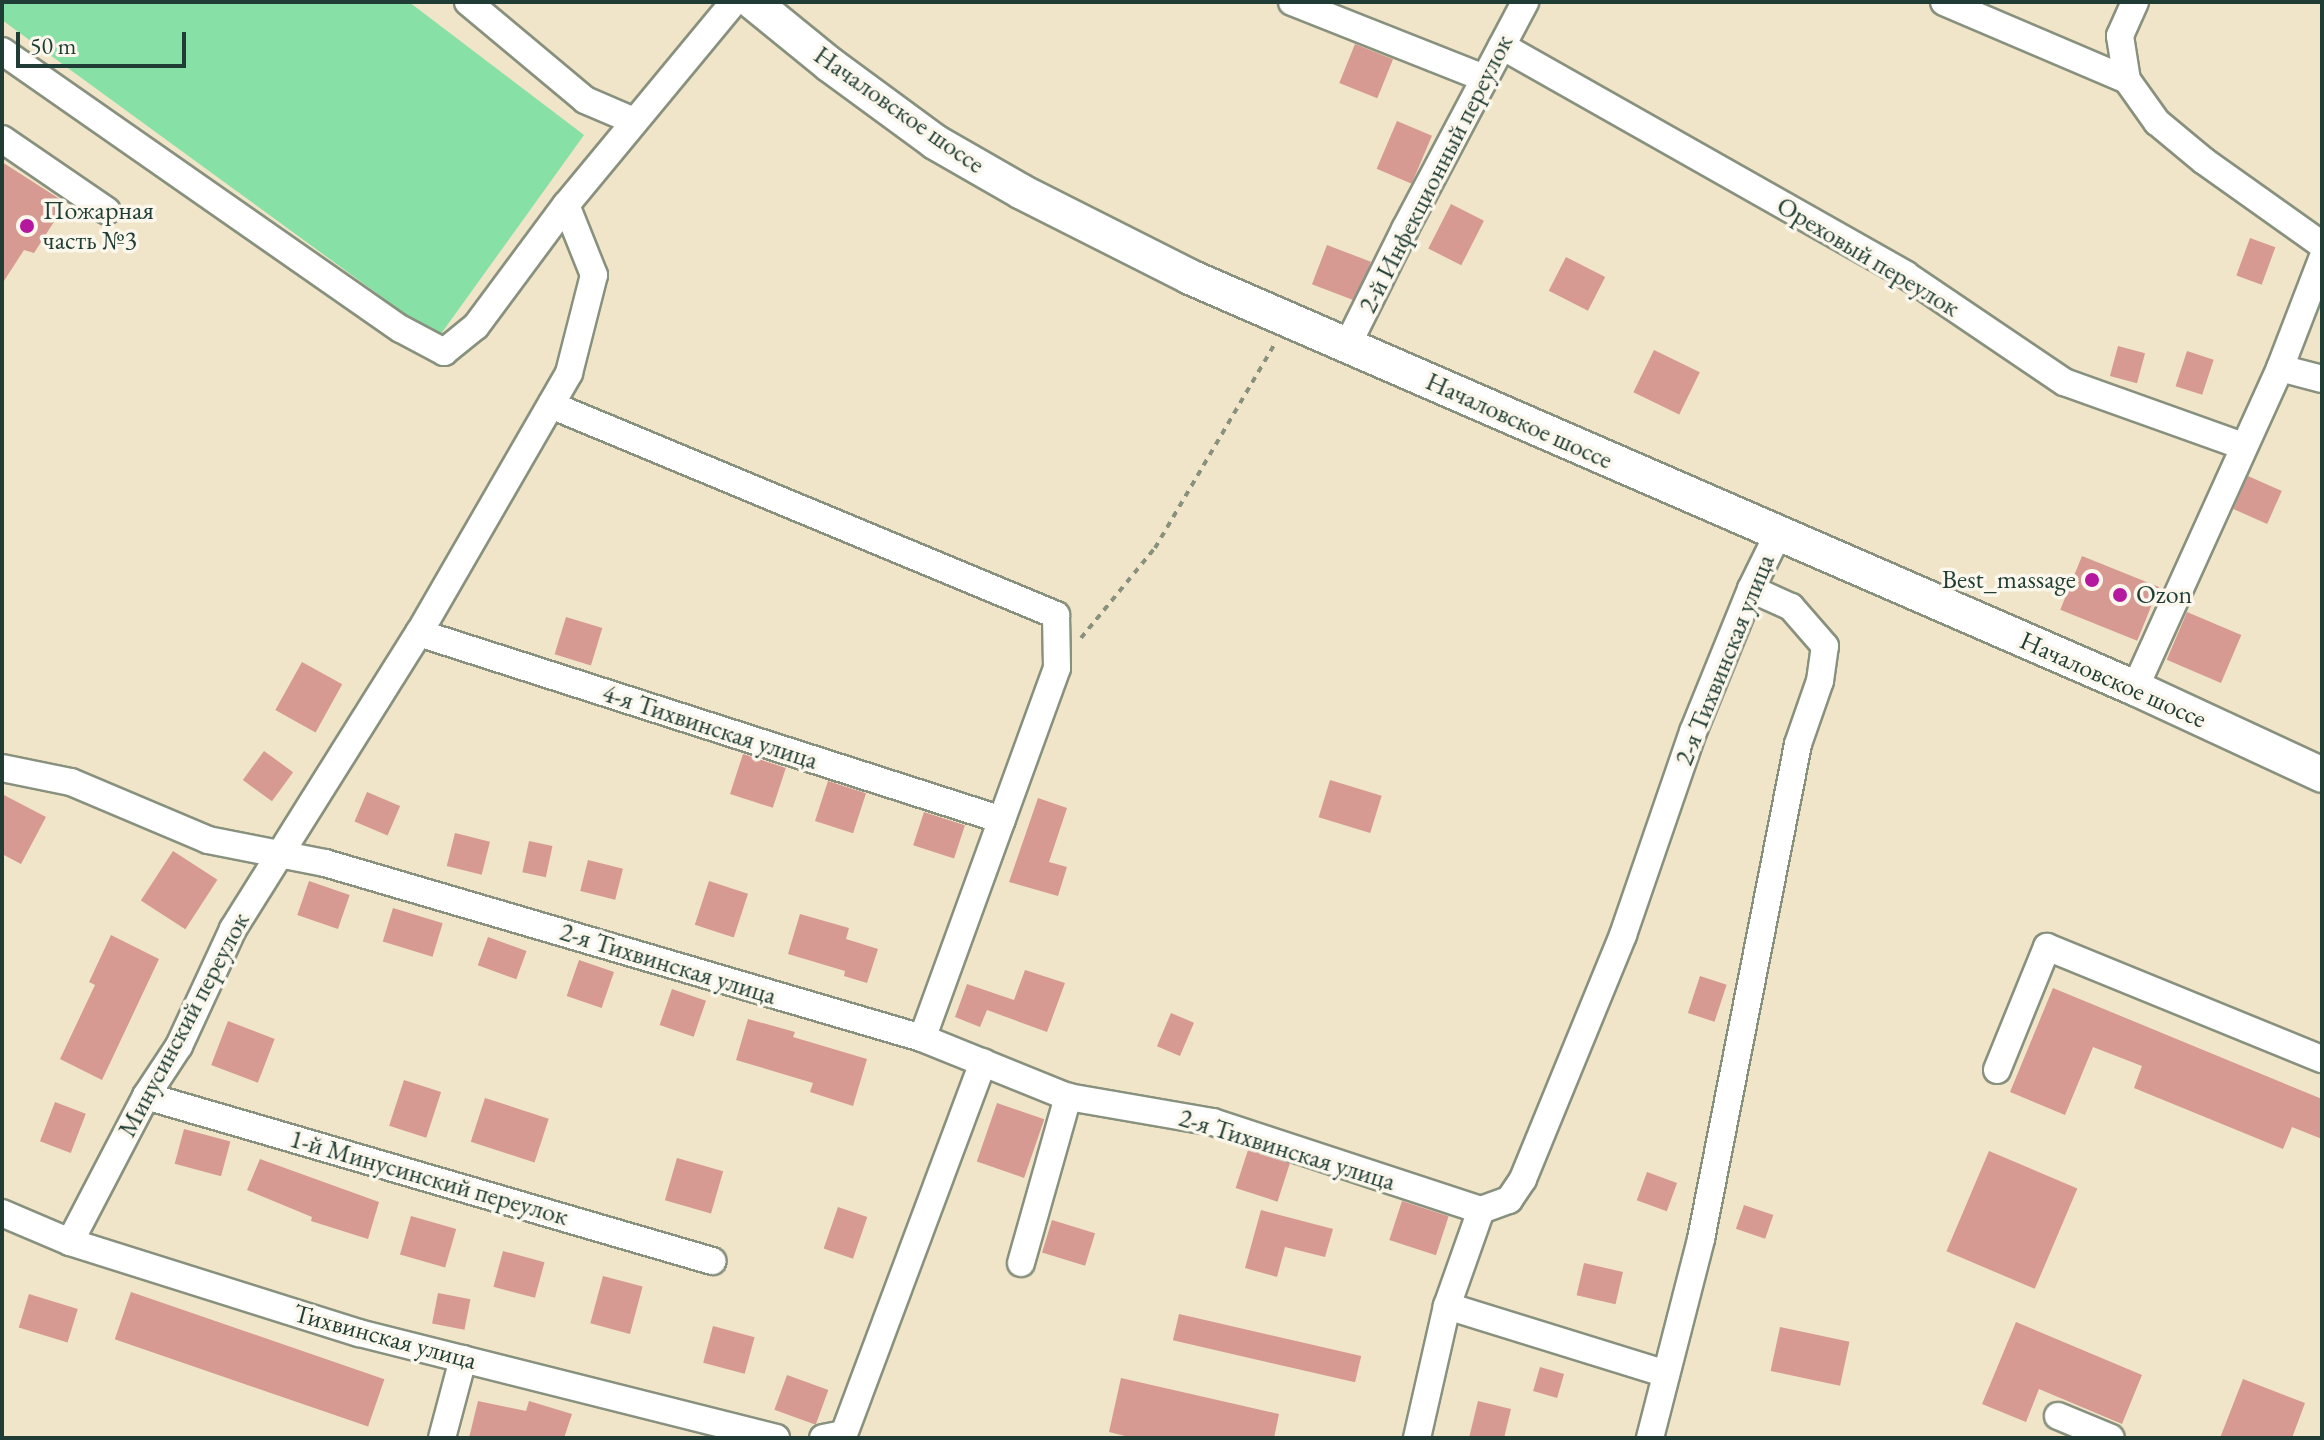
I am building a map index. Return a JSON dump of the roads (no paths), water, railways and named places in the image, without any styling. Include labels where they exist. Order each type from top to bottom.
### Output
[{"type":"main road","name":"Началовское шоссе","points":[[753,2],[829,64],[935,142],[1022,192],[1148,255],[1289,321],[2135,688],[2322,775]]},
{"type":"street","points":[[468,2],[585,100],[634,121]]},
{"type":"street","points":[[2,51],[401,329],[444,352],[476,326],[566,205],[734,2]]},
{"type":"street","points":[[1292,2],[1484,78]]},
{"type":"street","name":"2-й Инфекционный переулок","points":[[1347,346],[1525,2]]},
{"type":"street","points":[[1944,2],[2127,80]]},
{"type":"street","points":[[2135,2],[2120,36],[2127,80],[2157,122],[2204,161],[2322,245]]},
{"type":"street","name":"Ореховый переулок","points":[[1502,46],[1906,275],[2064,382],[2243,446]]},
{"type":"street","points":[[2,139],[107,211]]},
{"type":"street","name":"Минусинский переулок","points":[[70,1242],[146,1096],[179,1046],[233,929],[419,633],[569,373],[594,275],[566,205]]},
{"type":"street","points":[[2135,688],[2280,368],[2322,259]]},
{"type":"street","points":[[2280,368],[2322,379]]},
{"type":"street","points":[[551,405],[1056,615],[1057,668],[922,1038]]},
{"type":"street","name":"2-я Тихвинская улица","points":[[2,768],[71,782],[208,840],[325,863],[922,1038],[1068,1097],[1213,1122],[1481,1210],[1509,1200],[1523,1179],[1623,935],[1693,732],[1751,589],[1778,534]]},
{"type":"street","points":[[1650,1438],[1701,1239],[1798,744],[1820,681],[1825,646],[1791,607],[1751,589]]},
{"type":"street","name":"4-я Тихвинская улица","points":[[419,633],[1002,820]]},
{"type":"street","points":[[1997,1070],[2047,947],[2322,1059]]},
{"type":"street","points":[[833,1436],[983,1062]]},
{"type":"street","name":"1-й Минусинский переулок","points":[[146,1096],[712,1261]]},
{"type":"street","points":[[1021,1263],[1068,1097]]},
{"type":"street","points":[[1417,1438],[1447,1306],[1481,1210]]},
{"type":"street","name":"Тихвинская улица","points":[[2,1213],[70,1242],[359,1333],[776,1438]]},
{"type":"street","points":[[1447,1306],[1666,1374]]},
{"type":"street","points":[[442,1438],[463,1359]]},
{"type":"street","points":[[2058,1416],[2111,1438]]},
{"type":"place","name":"Пожарная часть №3","points":[[27,226]]},
{"type":"place","name":"Best_massage","points":[[2092,580]]},
{"type":"place","name":"Ozon","points":[[2120,595]]}]
